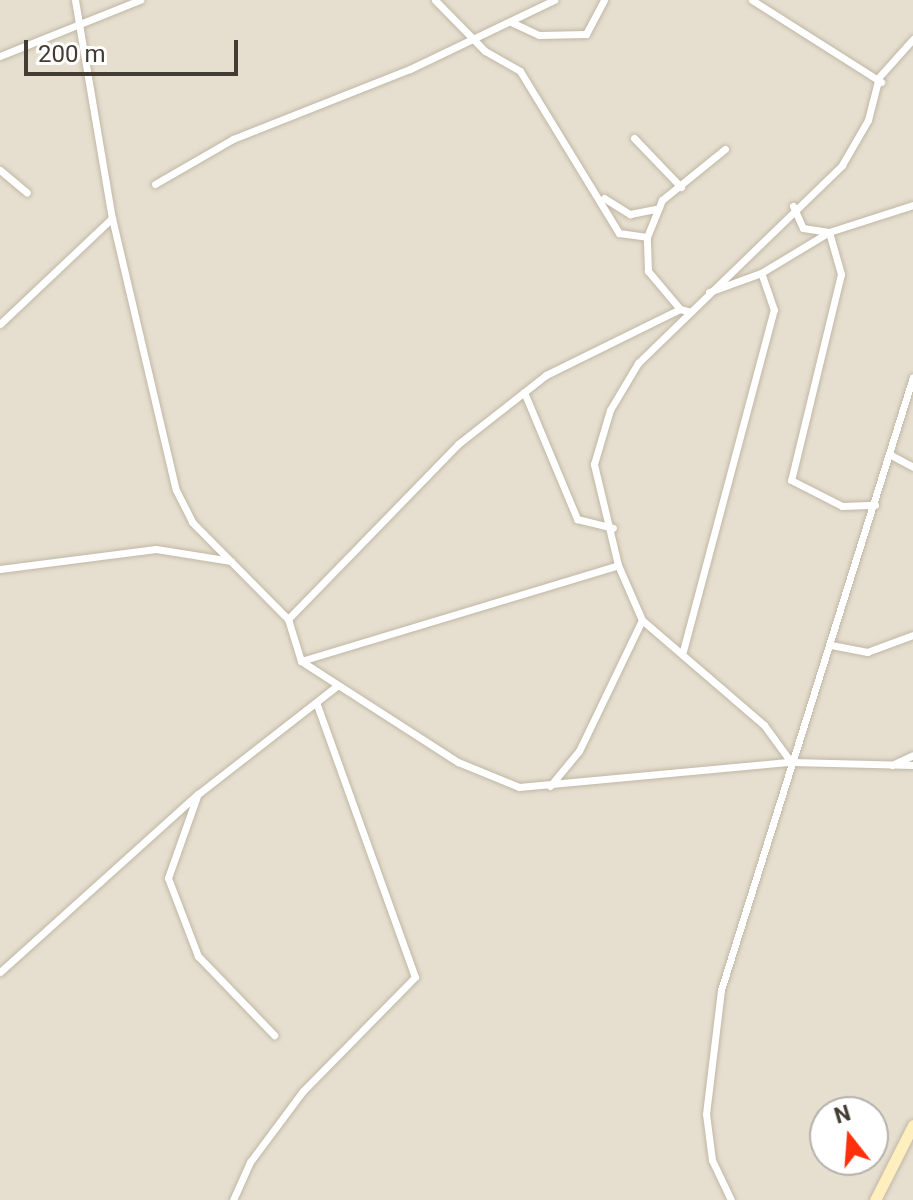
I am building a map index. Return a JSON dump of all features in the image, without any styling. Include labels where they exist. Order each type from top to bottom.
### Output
[{"type":"street","points":[[75,0],[112,218],[176,490],[192,522],[235,562],[288,619],[301,661],[458,762],[519,787],[791,762],[886,767],[913,765]]},
{"type":"street","points":[[0,56],[140,0]]},
{"type":"street","points":[[435,0],[474,39],[520,71],[557,125],[570,161],[603,197],[630,214],[656,209],[725,149]]},
{"type":"street","points":[[155,184],[222,144],[474,39],[554,0]]},
{"type":"street","points":[[511,22],[539,35],[586,34],[604,0]]},
{"type":"street","points":[[752,0],[881,82]]},
{"type":"street","points":[[791,762],[764,725],[683,651],[642,620],[618,565],[613,528],[594,464],[610,410],[638,363],[793,206],[842,165],[881,82],[913,39]]},
{"type":"street","points":[[634,138],[681,187]]},
{"type":"street","points":[[0,170],[27,193]]},
{"type":"street","points":[[603,197],[619,233],[647,237]]},
{"type":"street","points":[[707,292],[761,273],[829,232],[913,205]]},
{"type":"street","points":[[793,206],[803,228],[829,232]]},
{"type":"street","points":[[656,209],[647,237],[648,271],[680,309],[691,312]]},
{"type":"street","points":[[0,324],[112,218]]},
{"type":"street","points":[[829,232],[841,288],[791,480],[842,506],[875,505]]},
{"type":"street","points":[[683,651],[774,310],[761,273]]},
{"type":"street","points":[[288,619],[458,444],[524,392],[680,309]]},
{"type":"street","points":[[731,1200],[712,1160],[706,1114],[721,990],[913,377]]},
{"type":"street","points":[[524,392],[577,519],[613,528]]},
{"type":"street","points":[[889,454],[913,467]]},
{"type":"street","points":[[0,569],[156,549],[235,562]]},
{"type":"street","points":[[301,661],[618,565]]},
{"type":"street","points":[[550,786],[579,751],[642,620]]},
{"type":"street","points":[[831,645],[867,652],[913,635]]},
{"type":"street","points":[[0,972],[198,794],[338,685]]},
{"type":"street","points":[[233,1200],[250,1162],[303,1091],[415,977],[316,702]]},
{"type":"street","points":[[886,767],[913,755]]},
{"type":"street","points":[[198,794],[168,878],[198,956],[274,1035]]},
{"type":"street","points":[[875,1200],[913,1125]]},
{"type":"shaded area","points":[[0,0],[913,0],[913,1200],[0,1200]]}]
